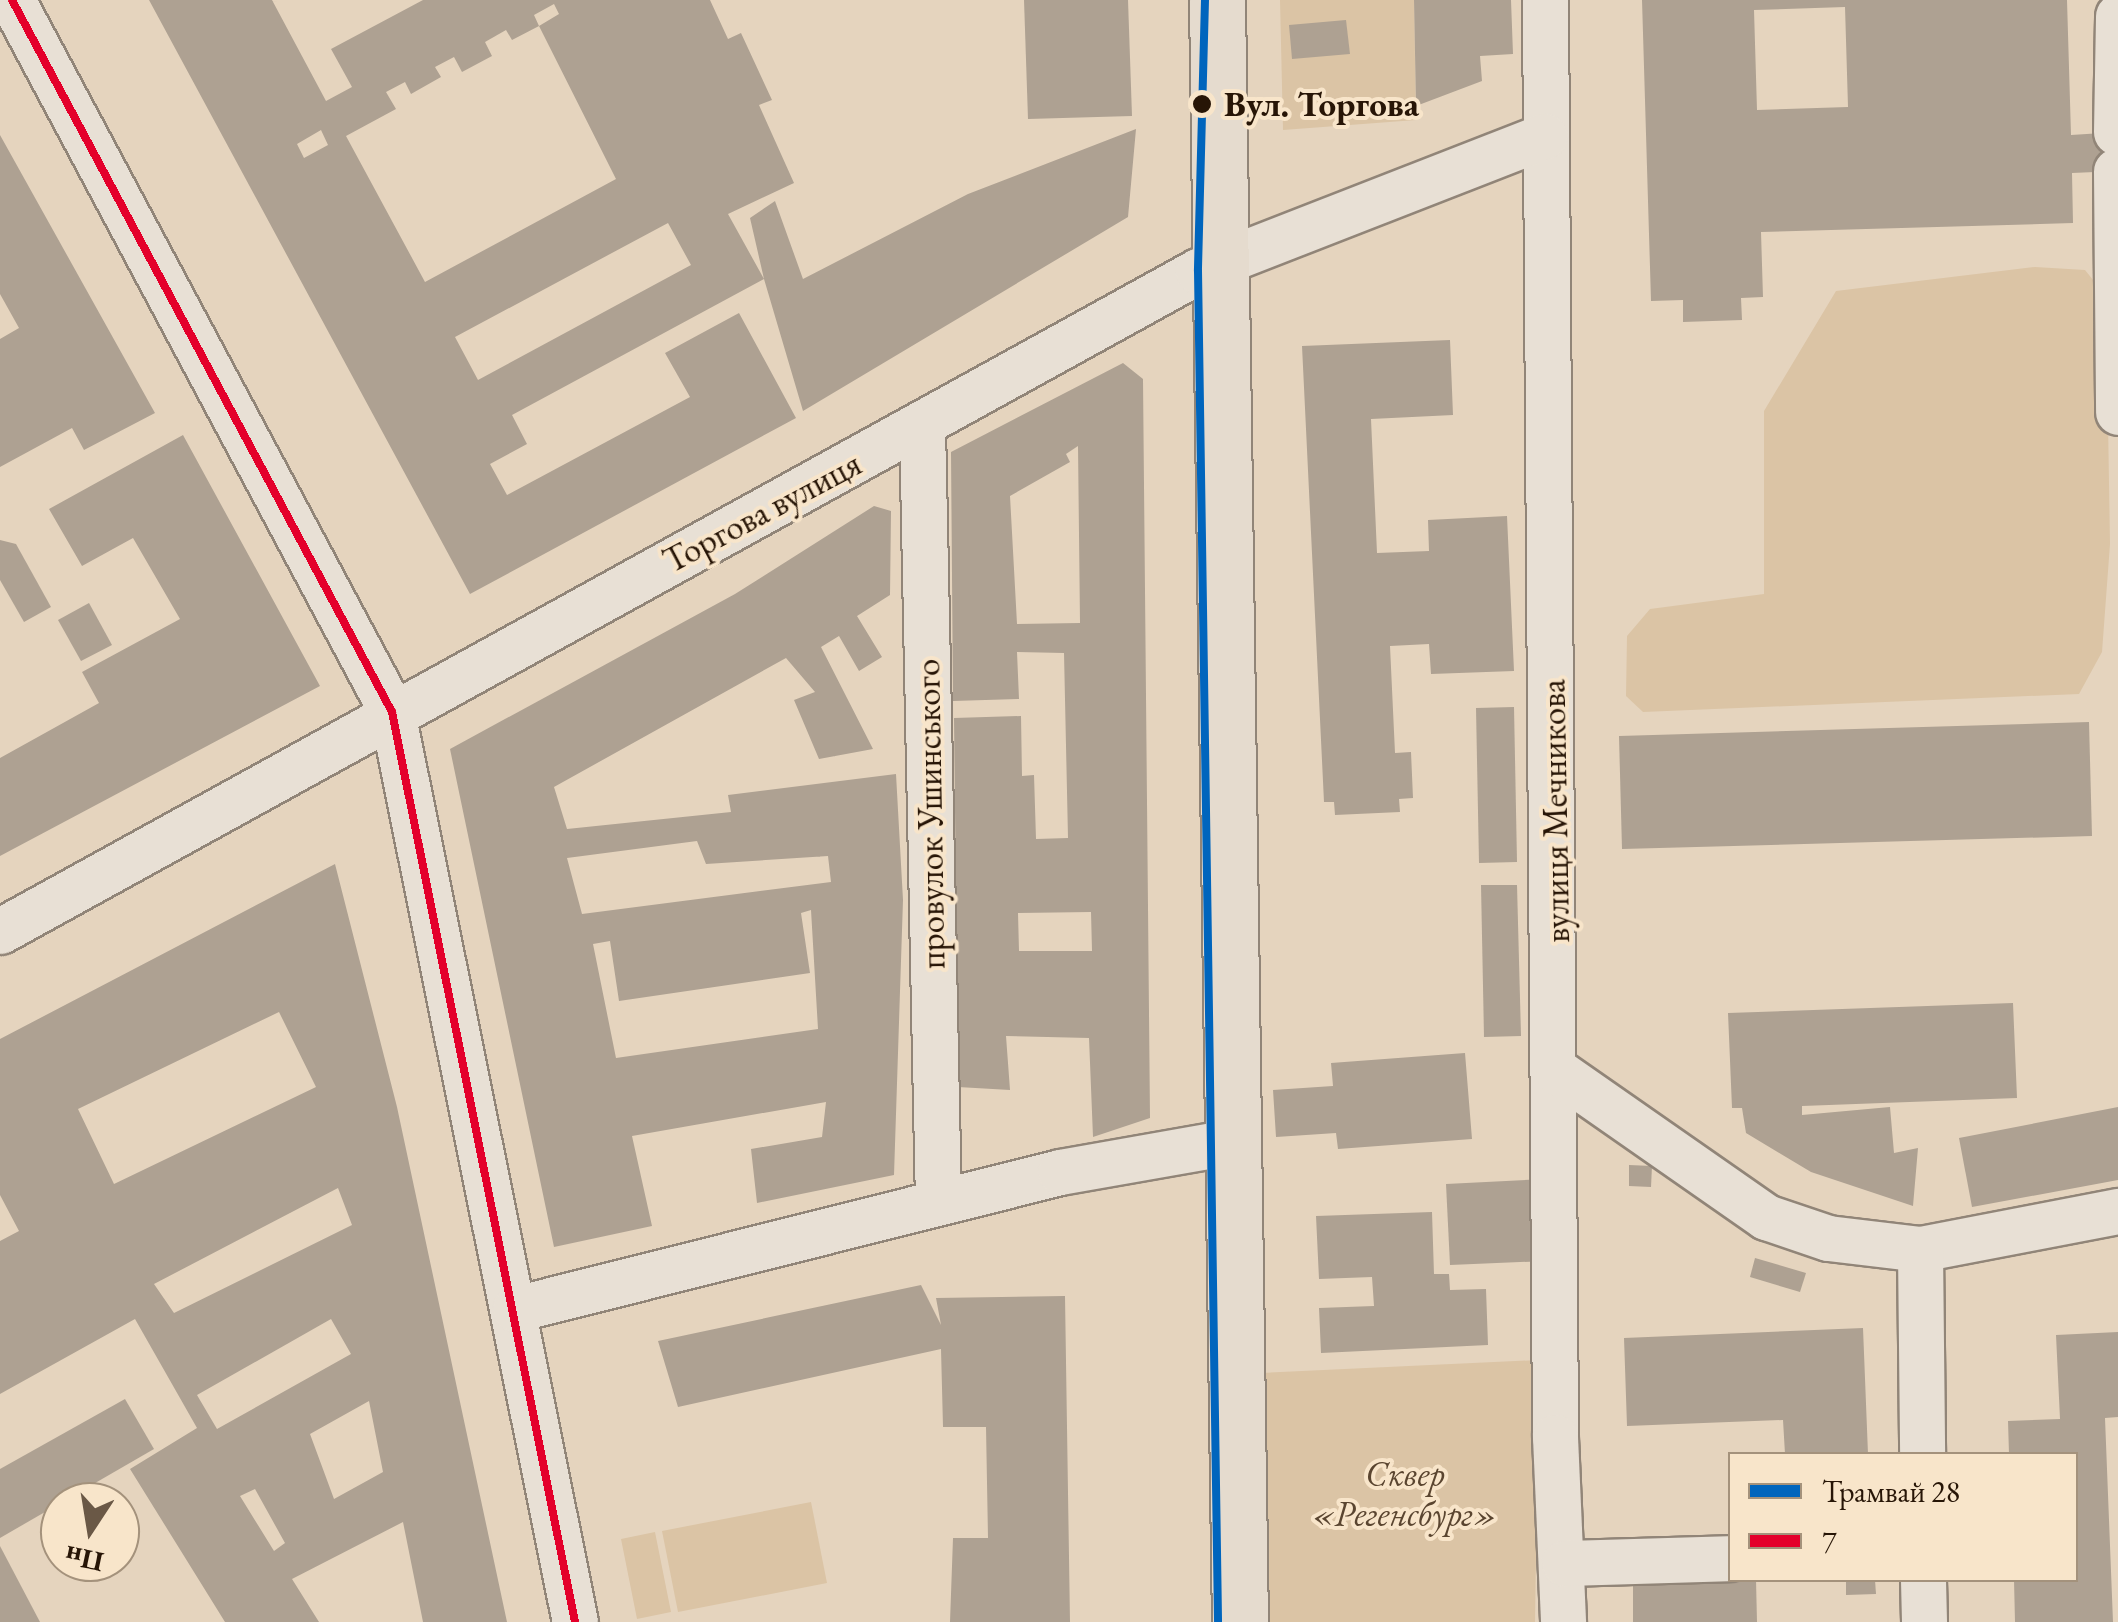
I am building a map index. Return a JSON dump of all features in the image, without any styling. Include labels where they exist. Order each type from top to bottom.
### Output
[{"type":"main road","points":[[1217,0],[1240,1622]]},
{"type":"street","points":[[12,0],[392,712],[516,1309],[575,1622]]},
{"type":"street","name":"вулиця Мечникова","points":[[1545,0],[1558,1072],[1555,1437],[1564,1622]]},
{"type":"street","points":[[2118,16],[2118,412]]},
{"type":"street","name":"Торгова вулиця","points":[[0,931],[392,712],[1220,263],[1545,136]]},
{"type":"street","name":"провулок Ушинського","points":[[922,426],[938,1202]]},
{"type":"street","points":[[1558,1072],[1766,1217],[1828,1238],[1920,1249],[2118,1211]]},
{"type":"street","points":[[516,1309],[938,1202],[1236,1140]]},
{"type":"street","points":[[1920,1249],[1922,1452]]},
{"type":"street","points":[[1564,1563],[1728,1558]]},
{"type":"street","points":[[1923,1582],[1924,1622]]},
{"type":"green space","points":[[1280,0],[1414,0],[1416,120],[1283,130]]},
{"type":"green space","points":[[2035,267],[2085,270],[2106,296],[2110,544],[2102,652],[2079,694],[1643,712],[1626,696],[1627,636],[1650,609],[1764,594],[1764,411],[1836,291]]},
{"type":"green space","name":"Сквер «Регенсбург»","points":[[1539,1360],[1535,1622],[1262,1622],[1261,1373]]},
{"type":"green space","points":[[811,1502],[827,1583],[678,1612],[662,1531]]},
{"type":"green space","points":[[655,1532],[671,1612],[637,1619],[621,1539]]},
{"type":"building","points":[[149,0],[272,0],[326,101],[352,87],[331,49],[423,0],[710,0],[728,39],[741,33],[772,100],[759,105],[794,183],[728,214],[764,279],[512,415],[527,444],[490,464],[507,495],[690,397],[665,353],[739,313],[796,418],[470,594]],"holes":[[[554,4],[559,14],[539,26],[534,15]],[[539,26],[616,179],[425,282],[346,136],[396,109],[386,92],[405,82],[411,94],[441,77],[435,67],[454,57],[462,72],[492,56],[485,42],[506,30],[512,40]],[[321,130],[328,145],[304,158],[297,144]],[[668,223],[691,265],[478,380],[455,337]]]},
{"type":"building","points":[[1024,0],[1128,0],[1132,116],[1028,119]]},
{"type":"building","points":[[1414,0],[1511,0],[1513,54],[1480,56],[1482,81],[1416,106]]},
{"type":"building","points":[[1642,0],[2067,0],[2071,135],[2118,132],[2118,171],[2072,173],[2073,223],[1761,232],[1763,297],[1741,298],[1742,320],[1683,322],[1683,300],[1651,301]],"holes":[[[1845,7],[1848,107],[1757,110],[1754,10]]]},
{"type":"building","points":[[1346,20],[1350,54],[1292,59],[1289,25]]},
{"type":"building","points":[[1136,129],[1128,217],[803,411],[750,218],[775,201],[803,279],[968,194]]},
{"type":"building","points":[[0,135],[155,413],[84,450],[72,428],[0,467],[0,339],[19,328],[0,294]]},
{"type":"building","points":[[1450,340],[1453,415],[1371,419],[1377,553],[1429,551],[1428,520],[1507,516],[1514,671],[1431,674],[1429,644],[1390,646],[1395,753],[1411,752],[1413,798],[1399,799],[1400,812],[1335,815],[1334,802],[1324,802],[1302,346]]},
{"type":"building","points":[[1123,363],[1143,379],[1150,1118],[1093,1137],[1089,1038],[1006,1036],[1010,1090],[958,1087],[954,718],[1021,716],[1022,776],[1034,775],[1036,839],[1068,838],[1064,653],[1017,652],[1019,699],[953,701],[951,452]],"holes":[[[1078,446],[1080,623],[1017,624],[1010,496],[1070,462],[1066,454]],[[1091,912],[1092,951],[1019,951],[1018,913]]]},
{"type":"building","points":[[183,435],[320,686],[0,856],[0,758],[99,703],[82,672],[180,619],[133,538],[82,566],[49,509]]},
{"type":"building","points":[[874,506],[891,511],[890,595],[857,616],[882,657],[859,671],[839,636],[821,647],[873,749],[819,759],[794,700],[815,692],[786,658],[554,787],[567,829],[731,812],[728,795],[896,774],[903,900],[894,1175],[757,1203],[751,1149],[822,1137],[826,1102],[632,1136],[652,1226],[554,1247],[450,749],[735,594]],"holes":[[[697,841],[706,864],[828,856],[831,882],[582,914],[567,858]],[[811,910],[818,1029],[616,1058],[593,944],[610,941],[619,1001],[810,973],[801,913]]]},
{"type":"building","points":[[0,540],[16,544],[51,607],[24,622],[0,580]]},
{"type":"building","points":[[89,603],[112,645],[81,661],[58,620]]},
{"type":"building","points":[[1514,707],[1517,862],[1479,863],[1476,708]]},
{"type":"building","points":[[2089,722],[2092,836],[1622,849],[1619,736]]},
{"type":"building","points":[[335,864],[397,1107],[507,1622],[423,1622],[403,1522],[292,1579],[319,1622],[225,1622],[130,1469],[197,1428],[135,1319],[0,1394],[0,1241],[19,1231],[0,1195],[0,1039]],"holes":[[[279,1012],[316,1087],[114,1184],[78,1109]],[[338,1188],[352,1225],[174,1313],[154,1284]],[[331,1319],[351,1354],[217,1429],[197,1395]],[[369,1401],[383,1472],[334,1499],[310,1434]],[[255,1489],[285,1543],[274,1551],[240,1496]]]},
{"type":"building","points":[[1481,885],[1517,885],[1521,1036],[1484,1037]]},
{"type":"building","points":[[2013,1003],[2017,1098],[1802,1106],[1802,1115],[1890,1107],[1894,1153],[1918,1148],[1913,1206],[1811,1172],[1746,1133],[1742,1108],[1732,1108],[1728,1013]]},
{"type":"building","points":[[1465,1053],[1472,1139],[1338,1149],[1336,1133],[1276,1137],[1273,1090],[1333,1086],[1331,1063]]},
{"type":"building","points":[[2118,1107],[2118,1180],[1972,1207],[1959,1138]]},
{"type":"building","points":[[1629,1165],[1652,1166],[1651,1187],[1629,1186]]},
{"type":"building","points":[[1544,1179],[1547,1261],[1450,1265],[1446,1184]]},
{"type":"building","points":[[1432,1212],[1434,1274],[1449,1274],[1450,1290],[1486,1289],[1488,1345],[1321,1353],[1319,1308],[1374,1306],[1372,1277],[1319,1279],[1316,1216]]},
{"type":"building","points":[[1755,1258],[1806,1273],[1800,1292],[1750,1277]]},
{"type":"building","points":[[921,1285],[941,1325],[936,1298],[1065,1296],[1070,1622],[950,1622],[953,1538],[988,1538],[986,1427],[943,1427],[941,1349],[678,1407],[658,1341]]},
{"type":"building","points":[[1863,1328],[1868,1452],[1785,1452],[1783,1420],[1627,1426],[1624,1338]]},
{"type":"building","points":[[2118,1332],[2118,1417],[2105,1418],[2113,1622],[2015,1622],[2014,1582],[2078,1582],[2078,1452],[2009,1452],[2008,1421],[2060,1419],[2056,1335]]},
{"type":"building","points":[[125,1399],[154,1449],[97,1482],[40,1482],[40,1515],[0,1538],[0,1469]]},
{"type":"building","points":[[0,1546],[40,1622],[0,1622]]},
{"type":"building","points":[[1633,1576],[1756,1582],[1757,1622],[1633,1622]]},
{"type":"building","points":[[1846,1582],[1875,1582],[1876,1594],[1846,1595]]},
{"type":"tram line","name":"28","points":[[1205,0],[1198,271],[1218,1622]]},
{"type":"transit line","name":"7","points":[[12,0],[392,712],[575,1622]]},
{"type":"place","name":"Вул. Торгова","points":[[1202,104]]}]
